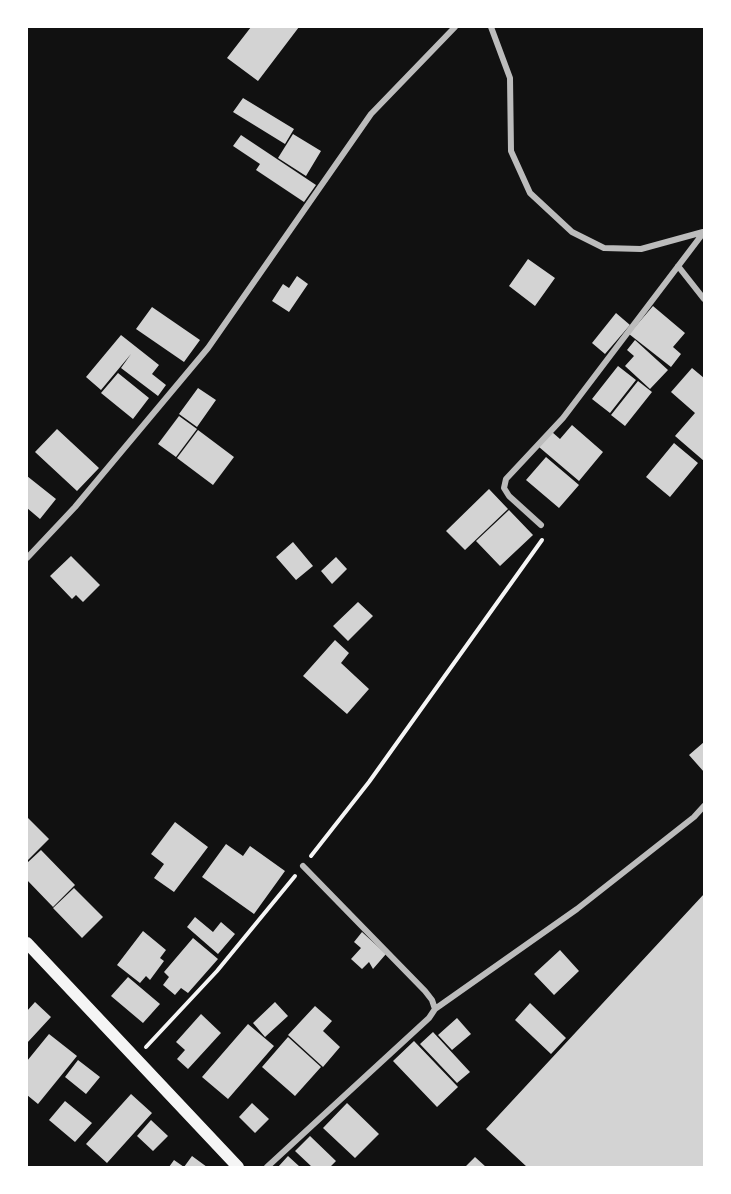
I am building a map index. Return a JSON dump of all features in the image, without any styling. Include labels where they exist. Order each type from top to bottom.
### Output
[{"type":"main road","points":[[27,942],[238,1167]]},
{"type":"street","points":[[27,558],[75,507],[208,348],[371,114],[455,27]]},
{"type":"street","points":[[491,27],[510,78],[510,152],[530,193],[572,232],[604,248],[641,249],[704,232]]},
{"type":"street","points":[[541,525],[509,496],[504,488],[506,480],[563,418],[704,232]]},
{"type":"street","points":[[678,266],[704,299]]},
{"type":"street","points":[[267,1167],[429,1018],[435,1009],[577,909],[694,817],[704,806]]},
{"type":"street","points":[[303,866],[425,991],[435,1009]]},
{"type":"path","points":[[136,1058],[217,971],[369,782],[543,539],[541,525]]},
{"type":"building","points":[[251,27],[299,27],[258,81],[227,58]]},
{"type":"building","points":[[243,98],[294,129],[285,144],[233,112]]},
{"type":"building","points":[[293,134],[321,151],[306,176],[278,158]]},
{"type":"building","points":[[241,135],[316,185],[304,202],[256,170],[260,164],[233,146]]},
{"type":"building","points":[[528,259],[555,278],[535,306],[509,286]]},
{"type":"building","points":[[297,276],[308,284],[289,312],[272,301],[283,284],[289,288]]},
{"type":"building","points":[[653,306],[685,333],[673,347],[681,354],[671,367],[629,334]]},
{"type":"building","points":[[152,307],[200,340],[184,362],[136,329]]},
{"type":"building","points":[[616,313],[630,325],[605,354],[592,343]]},
{"type":"building","points":[[121,335],[159,365],[152,374],[166,385],[158,396],[121,368],[131,354],[101,390],[86,377]]},
{"type":"building","points":[[635,340],[668,370],[650,389],[625,366],[634,356],[627,350]]},
{"type":"building","points":[[618,366],[636,380],[610,413],[592,399]]},
{"type":"building","points":[[692,368],[704,378],[704,461],[675,436],[695,413],[671,392]]},
{"type":"building","points":[[118,373],[149,398],[133,419],[101,393]]},
{"type":"building","points":[[638,381],[652,392],[625,426],[611,415]]},
{"type":"building","points":[[198,388],[216,400],[197,427],[179,414]]},
{"type":"building","points":[[179,416],[197,429],[176,457],[158,444]]},
{"type":"building","points":[[572,425],[603,452],[579,481],[539,447],[552,432],[560,439]]},
{"type":"building","points":[[57,429],[99,468],[77,491],[35,452]]},
{"type":"building","points":[[198,430],[234,457],[213,485],[177,458]]},
{"type":"building","points":[[674,443],[698,463],[670,497],[646,477]]},
{"type":"building","points":[[546,457],[579,485],[559,508],[526,480]]},
{"type":"building","points":[[27,476],[56,499],[40,519],[27,508]]},
{"type":"building","points":[[489,489],[508,509],[465,550],[446,531]]},
{"type":"building","points":[[509,510],[533,535],[500,566],[476,541]]},
{"type":"building","points":[[293,542],[313,566],[296,580],[276,557]]},
{"type":"building","points":[[71,556],[100,585],[83,602],[76,595],[72,599],[50,576]]},
{"type":"building","points":[[336,557],[347,569],[332,584],[321,571]]},
{"type":"building","points":[[358,602],[373,616],[348,641],[333,626]]},
{"type":"building","points":[[335,640],[349,653],[341,663],[369,689],[347,714],[303,676]]},
{"type":"building","points":[[704,742],[704,772],[689,755]]},
{"type":"building","points":[[27,817],[49,839],[27,861]]},
{"type":"building","points":[[175,822],[208,847],[174,892],[154,878],[164,864],[151,854]]},
{"type":"building","points":[[226,844],[243,856],[250,846],[285,871],[254,914],[202,877]]},
{"type":"building","points":[[41,850],[75,885],[53,907],[27,880],[27,863]]},
{"type":"building","points":[[74,888],[103,917],[82,938],[53,908]]},
{"type":"building","points":[[704,894],[704,1167],[527,1167],[486,1129]]},
{"type":"building","points":[[195,917],[213,932],[221,922],[235,934],[218,954],[187,927]]},
{"type":"building","points":[[143,931],[166,950],[160,958],[164,961],[150,980],[146,976],[140,983],[117,965]]},
{"type":"building","points":[[362,932],[386,954],[373,969],[369,962],[362,969],[351,959],[361,948],[354,942]]},
{"type":"building","points":[[193,938],[218,959],[188,993],[181,988],[175,995],[163,985],[169,977],[164,972]]},
{"type":"building","points":[[560,950],[579,971],[554,995],[534,974]]},
{"type":"building","points":[[128,977],[160,1004],[143,1023],[111,996]]},
{"type":"building","points":[[35,1002],[51,1017],[27,1043],[27,1011]]},
{"type":"building","points":[[275,1002],[288,1016],[265,1037],[253,1023]]},
{"type":"building","points":[[530,1003],[566,1038],[551,1054],[515,1020]]},
{"type":"building","points":[[315,1006],[332,1021],[323,1031],[340,1047],[323,1067],[288,1035]]},
{"type":"building","points":[[201,1014],[221,1033],[188,1069],[177,1059],[185,1050],[176,1042]]},
{"type":"building","points":[[457,1018],[471,1034],[452,1050],[438,1035]]},
{"type":"building","points":[[248,1024],[274,1046],[228,1099],[202,1077]]},
{"type":"building","points":[[433,1032],[470,1072],[457,1083],[420,1044]]},
{"type":"building","points":[[49,1034],[77,1056],[38,1104],[27,1095],[27,1061]]},
{"type":"building","points":[[288,1037],[321,1067],[295,1096],[262,1067]]},
{"type":"building","points":[[414,1041],[458,1087],[437,1107],[393,1061]]},
{"type":"building","points":[[78,1060],[100,1077],[86,1094],[65,1077]]},
{"type":"building","points":[[131,1094],[152,1113],[107,1163],[86,1144]]},
{"type":"building","points":[[65,1101],[92,1123],[75,1142],[49,1120]]},
{"type":"building","points":[[252,1103],[269,1119],[255,1133],[239,1117]]},
{"type":"building","points":[[347,1103],[379,1134],[355,1158],[323,1128]]},
{"type":"building","points":[[151,1120],[168,1136],[153,1151],[137,1136]]},
{"type":"building","points":[[310,1136],[336,1161],[330,1167],[312,1167],[295,1151]]},
{"type":"building","points":[[192,1156],[207,1167],[184,1167]]},
{"type":"building","points":[[288,1156],[300,1167],[278,1167]]},
{"type":"building","points":[[475,1157],[486,1167],[465,1167]]},
{"type":"building","points":[[174,1160],[184,1167],[169,1167]]}]
